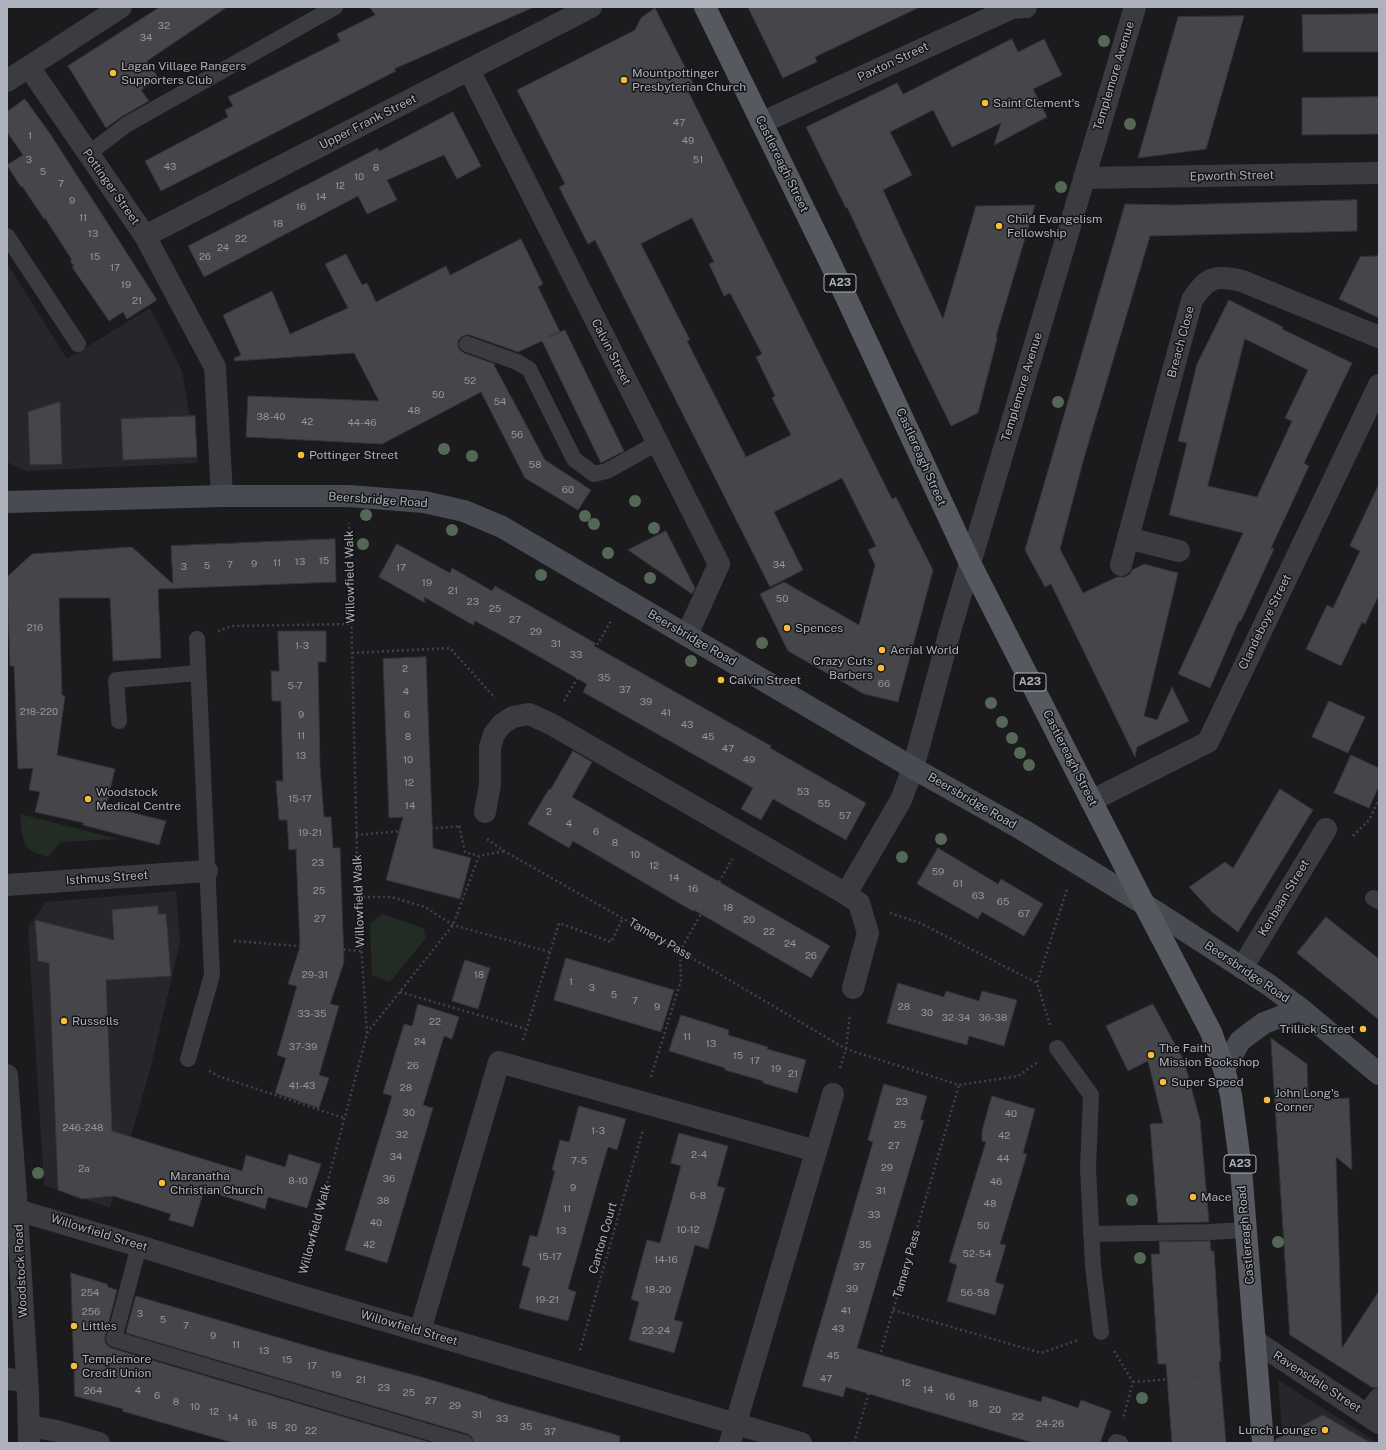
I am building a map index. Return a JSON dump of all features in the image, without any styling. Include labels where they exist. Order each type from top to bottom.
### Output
[{"type":"main road","name":"Castlereagh Street","points":[[704,7],[827,256],[970,563],[1144,904]]},
{"type":"main road","name":"Beersbridge Road","points":[[7,502],[222,496],[349,496],[424,502],[464,511],[502,527],[913,768],[1023,830],[1144,904],[1269,985],[1301,1009],[1379,1074]]},
{"type":"main road","name":"Castlereagh Road","points":[[1144,904],[1211,1032],[1231,1095],[1238,1142],[1263,1443]]},
{"type":"main road","points":[[1224,1070],[1240,1041],[1248,1034],[1264,1023],[1301,1009]]},
{"type":"street","points":[[7,81],[120,7]]},
{"type":"street","name":"Upper Frank Street","points":[[145,236],[591,7]]},
{"type":"street","name":"Paxton Street","points":[[761,123],[1012,8],[1026,7]]},
{"type":"street","name":"Templemore Avenue","points":[[853,899],[901,800],[913,768],[952,624],[1135,7]]},
{"type":"street","name":"Pottinger Street","points":[[29,68],[145,236],[215,367],[222,496]]},
{"type":"street","name":"Calvin Street","points":[[468,70],[719,564],[687,635]]},
{"type":"street","name":"Epworth Street","points":[[1084,178],[1379,173]]},
{"type":"street","name":"Breach Close","points":[[1121,565],[1192,300],[1202,286],[1213,279],[1219,278],[1226,277],[1242,280],[1379,337]]},
{"type":"street","name":"Clandeboye Street","points":[[1091,801],[1208,742],[1379,385]]},
{"type":"street","points":[[1128,538],[1179,551]]},
{"type":"street","points":[[485,812],[490,785],[490,747],[494,734],[502,724],[513,717],[529,714],[551,724],[853,899],[868,933],[852,988]]},
{"type":"street","name":"Kenbaan Street","points":[[1242,968],[1326,829]]},
{"type":"street","name":"Isthmus Street","points":[[7,885],[207,871]]},
{"type":"street","points":[[420,1331],[507,1065],[816,1151]]},
{"type":"street","name":"Woodstock Road","points":[[7,1075],[12,1187],[17,1210],[17,1380],[29,1434]]},
{"type":"street","points":[[733,1433],[833,1094]]},
{"type":"street","name":"Willowfield Street","points":[[17,1210],[297,1295],[573,1376],[733,1433],[801,1443]]},
{"type":"street","name":"Ravensdale Street","points":[[1255,1341],[1375,1412]]},
{"type":"street","points":[[29,1434],[53,1430],[99,1443]]},
{"type":"lane","points":[[88,154],[126,125],[335,7]]},
{"type":"lane","points":[[7,236],[78,344]]},
{"type":"lane","points":[[467,344],[517,362],[529,369],[574,459],[594,474],[607,471],[657,443]]},
{"type":"lane","points":[[188,1059],[212,974],[197,639]]},
{"type":"lane","points":[[119,721],[116,680],[198,673]]},
{"type":"lane","points":[[1057,1048],[1091,1095],[1088,1168],[1093,1266],[1101,1332]]},
{"type":"lane","points":[[1091,1234],[1246,1230]]},
{"type":"lane","points":[[139,1246],[114,1339],[465,1443]]},
{"type":"path","name":"Willowfield Walk","points":[[297,1295],[367,1034],[358,897],[349,496]]},
{"type":"path","points":[[551,724],[624,598]]},
{"type":"path","points":[[197,639],[232,626],[351,624]]},
{"type":"path","points":[[352,653],[450,648],[513,717]]},
{"type":"path","points":[[1326,829],[1350,839],[1369,820],[1379,799]]},
{"type":"path","points":[[459,826],[465,852],[479,856],[504,851]]},
{"type":"path","points":[[356,835],[459,826],[466,828]]},
{"type":"path","points":[[651,1105],[648,1090],[681,980],[680,951],[745,837]]},
{"type":"path","name":"Tamery Pass","points":[[486,838],[504,851],[623,918],[846,1049],[959,1085],[1018,1076],[1057,1048]]},
{"type":"path","points":[[367,1034],[453,925],[479,856]]},
{"type":"path","points":[[1057,1048],[1037,983],[1068,886]]},
{"type":"path","points":[[358,897],[391,897],[425,907],[453,925],[550,952]]},
{"type":"path","points":[[853,899],[920,923],[1037,983]]},
{"type":"path","points":[[507,1065],[526,1029],[559,923],[611,942],[623,918]]},
{"type":"path","points":[[210,937],[245,942],[361,951]]},
{"type":"path","points":[[833,1094],[846,1049],[852,988]]},
{"type":"path","points":[[400,992],[526,1029]]},
{"type":"path","points":[[188,1059],[218,1076],[344,1118]]},
{"type":"path","name":"Tamery Pass","points":[[854,1443],[959,1085]]},
{"type":"path","name":"Canton Court","points":[[573,1376],[651,1105]]},
{"type":"path","points":[[893,1310],[1041,1353],[1101,1332],[1133,1382],[1118,1442]]},
{"type":"path","points":[[1133,1382],[1223,1375]]},
{"type":"shaded area","points":[[7,263],[67,359],[150,308],[182,371],[198,463],[25,471],[7,462]]},
{"type":"shaded area","points":[[20,814],[118,839],[61,842],[48,857],[32,851],[26,845],[22,832]]},
{"type":"shaded area","points":[[176,891],[180,943],[150,1070],[110,1208],[44,1185],[28,928],[46,902]]},
{"type":"shaded area","points":[[382,914],[423,928],[426,938],[390,982],[372,975],[370,924]]},
{"type":"shaded area","points":[[1278,1380],[1378,1443],[1283,1443]]},
{"type":"building","name":"Lagan Village Rangers Supporters Club","points":[[160,7],[227,7],[147,61],[159,79],[141,90],[149,101],[121,117],[106,128],[68,66]]},
{"type":"building","points":[[370,7],[534,7],[394,69],[396,71],[161,191],[145,161],[228,117],[225,110],[233,106],[228,97],[340,41],[337,34],[375,15]]},
{"type":"building","points":[[748,7],[920,7],[815,57],[817,62],[783,78]]},
{"type":"building","points":[[655,8],[695,87],[688,91],[892,499],[896,497],[933,570],[898,702],[864,694],[788,651],[760,594],[784,582],[859,625],[875,565],[868,550],[876,546],[842,478],[774,512],[803,570],[770,587],[595,240],[588,244],[559,187],[565,184],[517,90],[635,30],[641,18]],"holes":[[[692,218],[714,262],[709,264],[724,296],[730,293],[762,354],[756,357],[775,396],[772,398],[791,435],[746,457],[687,341],[690,340],[641,244]]]},
{"type":"building","points":[[1379,14],[1379,52],[1303,52],[1302,15]]},
{"type":"building","points":[[1244,16],[1206,149],[1138,158],[1178,17]]},
{"type":"building","points":[[1012,39],[1018,52],[1044,39],[1062,75],[1033,89],[1047,117],[994,145],[1001,123],[952,147],[933,110],[890,132],[912,175],[883,190],[943,319],[976,206],[1035,205],[996,336],[997,339],[978,413],[951,426],[847,207],[846,208],[806,127],[897,83],[903,94]]},
{"type":"building","points":[[1379,97],[1379,134],[1302,135],[1302,98]]},
{"type":"building","points":[[25,99],[51,135],[157,300],[127,319],[123,312],[109,321],[72,267],[74,266],[70,261],[72,260],[45,218],[44,219],[22,186],[21,187],[7,165],[23,155],[7,132],[7,112]]},
{"type":"building","points":[[453,112],[481,166],[457,179],[444,155],[387,180],[397,200],[367,214],[358,196],[204,277],[188,246],[378,148],[379,151]]},
{"type":"building","points":[[1357,200],[1357,231],[1150,236],[1084,458],[1060,549],[1083,593],[1117,577],[1125,577],[1130,574],[1132,570],[1144,564],[1178,573],[1144,716],[1157,720],[1172,687],[1189,721],[1137,747],[1135,757],[1051,584],[1045,587],[1025,550],[1125,204],[1174,205]]},
{"type":"building","points":[[521,239],[543,284],[538,287],[560,332],[548,337],[565,330],[624,451],[601,463],[542,341],[518,352],[470,335],[466,335],[461,337],[458,341],[458,346],[464,353],[495,364],[494,365],[545,460],[591,490],[578,510],[525,478],[481,392],[382,444],[246,437],[248,396],[379,401],[354,353],[235,361],[234,358],[241,355],[223,315],[272,291],[290,334],[348,308],[325,264],[346,254],[362,285],[367,283],[376,302],[446,266],[450,275]]},
{"type":"building","points":[[1379,256],[1379,318],[1339,299],[1360,257]]},
{"type":"building","points":[[1229,300],[1283,327],[1282,329],[1352,363],[1304,463],[1309,466],[1271,548],[1274,549],[1241,621],[1239,621],[1210,688],[1178,674],[1243,533],[1169,515],[1187,443],[1178,441],[1197,364]],"holes":[[[1245,339],[1308,370],[1285,418],[1292,421],[1257,497],[1208,486]]]},
{"type":"building","points":[[60,402],[62,464],[30,465],[28,412]]},
{"type":"building","points":[[195,416],[197,457],[123,460],[121,419]]},
{"type":"building","points":[[1379,484],[1379,595],[1365,624],[1362,622],[1341,666],[1306,649],[1327,605],[1333,608],[1360,551],[1350,546]]},
{"type":"building","points":[[666,531],[695,588],[692,594],[628,550]]},
{"type":"building","points":[[335,539],[336,582],[158,589],[161,658],[113,661],[110,598],[59,598],[62,695],[65,696],[57,755],[115,769],[106,806],[166,821],[159,845],[83,825],[84,823],[35,812],[40,792],[29,790],[33,768],[18,769],[14,666],[10,666],[7,577],[32,554],[132,547],[173,584],[171,546]]},
{"type":"building","points":[[397,544],[450,573],[452,568],[492,591],[495,586],[595,643],[594,646],[771,746],[770,748],[866,803],[846,840],[773,799],[761,820],[741,809],[753,788],[583,692],[587,684],[515,643],[475,621],[473,625],[424,597],[425,603],[379,577]]},
{"type":"building","points":[[278,631],[326,631],[326,662],[318,662],[320,767],[324,817],[331,817],[333,848],[340,848],[344,962],[330,1004],[339,1006],[319,1075],[329,1078],[319,1108],[275,1093],[286,1058],[277,1055],[297,986],[288,984],[300,947],[296,849],[289,850],[287,820],[279,820],[276,781],[283,781],[281,701],[272,701],[271,671],[279,671]]},
{"type":"building","points":[[426,657],[433,848],[471,858],[460,899],[386,880],[403,817],[389,818],[383,659]]},
{"type":"building","points":[[1329,701],[1365,717],[1348,753],[1312,737]]},
{"type":"building","points":[[573,751],[592,762],[572,797],[830,946],[811,978],[573,841],[569,848],[528,824]]},
{"type":"building","points":[[1351,755],[1379,768],[1379,786],[1369,808],[1334,793]]},
{"type":"building","points":[[1280,789],[1313,810],[1238,932],[1212,912],[1189,887],[1225,862],[1233,868]]},
{"type":"building","points":[[938,848],[998,884],[1001,879],[1043,904],[1024,936],[982,912],[978,919],[917,884]]},
{"type":"building","points":[[158,906],[158,914],[166,914],[171,976],[106,980],[112,1131],[242,1171],[246,1155],[285,1167],[289,1154],[321,1164],[307,1208],[268,1197],[265,1209],[204,1190],[193,1227],[169,1220],[171,1214],[113,1196],[82,1199],[58,1190],[49,963],[38,961],[35,920],[114,940],[112,910]]},
{"type":"building","points":[[1326,917],[1379,959],[1379,1020],[1297,953]]},
{"type":"building","points":[[566,958],[674,990],[661,1032],[554,1000]]},
{"type":"building","points":[[465,960],[490,968],[478,1009],[452,1001]]},
{"type":"building","points":[[898,983],[944,997],[946,991],[979,1001],[982,991],[1017,1000],[1004,1046],[969,1036],[967,1045],[887,1023]]},
{"type":"building","points":[[418,1004],[459,1017],[452,1039],[444,1036],[423,1105],[433,1108],[387,1263],[345,1250],[392,1096],[383,1093],[404,1024],[412,1026]]},
{"type":"building","points":[[1153,1004],[1184,1061],[1200,1120],[1209,1222],[1158,1223],[1150,1124],[1163,1123],[1148,1061],[1128,1071],[1106,1026]]},
{"type":"building","points":[[681,1015],[729,1030],[728,1035],[768,1047],[767,1049],[806,1060],[797,1093],[725,1070],[725,1068],[669,1051]]},
{"type":"building","points":[[1271,1038],[1307,1064],[1308,1093],[1329,1092],[1329,1099],[1349,1098],[1352,1170],[1336,1157],[1342,1348],[1379,1291],[1379,1387],[1373,1388],[1290,1335]]},
{"type":"building","points":[[884,1084],[927,1096],[920,1120],[924,1120],[857,1348],[1041,1402],[1043,1396],[1078,1408],[1081,1400],[1111,1411],[1100,1443],[1034,1443],[846,1387],[843,1397],[802,1386],[873,1142],[868,1140]]},
{"type":"building","points":[[992,1096],[1035,1109],[1023,1153],[1027,1154],[1000,1244],[1006,1245],[995,1282],[1004,1285],[995,1315],[947,1301],[957,1265],[949,1262],[986,1142],[982,1141],[982,1131]]},
{"type":"building","points":[[579,1106],[626,1119],[617,1150],[608,1147],[600,1174],[568,1289],[576,1292],[568,1321],[519,1308],[530,1268],[522,1265],[530,1235],[537,1237],[555,1171],[552,1170],[560,1140],[569,1142]]},
{"type":"building","points":[[679,1133],[728,1146],[717,1186],[725,1188],[708,1249],[695,1245],[674,1320],[683,1322],[674,1353],[629,1340],[639,1302],[631,1299],[647,1240],[660,1243],[681,1166],[671,1163]]},
{"type":"building","points":[[1210,1241],[1211,1251],[1214,1251],[1221,1361],[1219,1361],[1226,1443],[1172,1443],[1166,1364],[1158,1364],[1151,1254],[1160,1254],[1159,1242]]},
{"type":"building","points":[[71,1273],[107,1284],[108,1287],[117,1290],[105,1337],[105,1342],[111,1348],[432,1443],[234,1443],[75,1396]]},
{"type":"building","points":[[136,1296],[328,1352],[425,1378],[488,1397],[487,1398],[620,1436],[619,1443],[474,1443],[472,1437],[468,1434],[126,1333]]},
{"type":"building","name":"Lunch Lounge","points":[[1323,1415],[1371,1443],[1275,1443],[1275,1440]]},
{"type":"place","name":"Lagan Village Rangers Supporters Club","points":[[113,73]]},
{"type":"place","name":"Mountpottinger Presbyterian Church","points":[[624,80]]},
{"type":"place","name":"Saint Clement's","points":[[985,103]]},
{"type":"place","name":"Child Evangelism Fellowship","points":[[999,226]]},
{"type":"place","name":"Pottinger Street","points":[[301,455]]},
{"type":"place","name":"Spences","points":[[787,628]]},
{"type":"place","name":"Aerial World","points":[[882,650]]},
{"type":"place","name":"Crazy Cuts Barbers","points":[[881,668]]},
{"type":"place","name":"Calvin Street","points":[[721,680]]},
{"type":"place","name":"Woodstock Medical Centre","points":[[88,799]]},
{"type":"place","name":"Russells","points":[[64,1021]]},
{"type":"place","name":"Trillick Street","points":[[1363,1029]]},
{"type":"place","name":"The Faith Mission Bookshop","points":[[1151,1055]]},
{"type":"place","name":"Super Speed","points":[[1163,1082]]},
{"type":"place","name":"John Long's Corner","points":[[1267,1100]]},
{"type":"place","name":"Maranatha Christian Church","points":[[162,1183]]},
{"type":"place","name":"Mace","points":[[1193,1197]]},
{"type":"place","name":"Littles","points":[[74,1326]]},
{"type":"place","name":"Templemore Credit Union","points":[[74,1366]]},
{"type":"place","name":"Lunch Lounge","points":[[1325,1430]]}]
